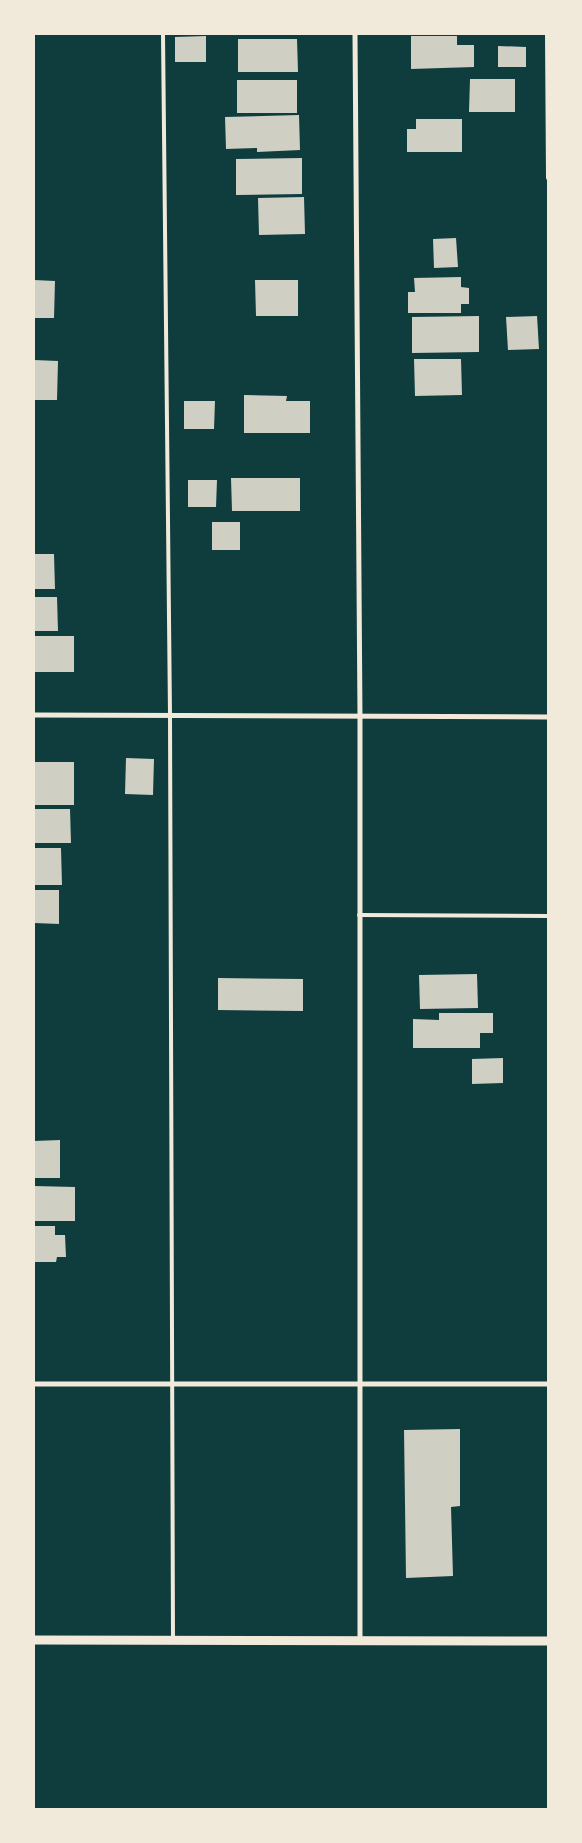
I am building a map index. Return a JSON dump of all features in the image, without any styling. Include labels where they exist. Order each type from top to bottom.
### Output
[{"type":"street","points":[[355,34],[360,717],[360,1640]]},
{"type":"street","points":[[34,715],[548,717]]},
{"type":"street","points":[[34,1384],[548,1384]]},
{"type":"street","points":[[34,1640],[548,1641]]},
{"type":"lane","points":[[163,34],[170,715],[173,1641]]},
{"type":"lane","points":[[547,34],[548,178]]},
{"type":"lane","points":[[359,915],[548,916]]},
{"type":"building","points":[[206,36],[206,62],[175,62],[175,37]]},
{"type":"building","points":[[411,36],[457,36],[457,45],[474,45],[474,67],[411,69]]},
{"type":"building","points":[[238,39],[297,39],[298,72],[238,72]]},
{"type":"building","points":[[498,46],[526,47],[526,67],[498,67]]},
{"type":"building","points":[[470,79],[515,79],[515,112],[469,112]]},
{"type":"building","points":[[237,80],[297,80],[297,113],[237,113]]},
{"type":"building","points":[[299,115],[300,150],[257,152],[257,148],[226,149],[225,117]]},
{"type":"building","points":[[416,119],[462,119],[462,152],[407,152],[407,129],[416,129]]},
{"type":"building","points":[[302,158],[302,194],[236,195],[236,159]]},
{"type":"building","points":[[304,197],[305,234],[259,235],[258,198]]},
{"type":"building","points":[[456,238],[458,267],[434,268],[433,239]]},
{"type":"building","points":[[461,277],[461,287],[469,288],[469,304],[461,304],[461,313],[408,313],[408,292],[415,292],[414,278]]},
{"type":"building","points":[[34,280],[55,281],[54,318],[34,318]]},
{"type":"building","points":[[255,280],[298,280],[298,316],[256,316]]},
{"type":"building","points":[[479,316],[479,352],[412,353],[412,317]]},
{"type":"building","points":[[537,316],[539,349],[508,350],[506,317]]},
{"type":"building","points":[[414,359],[461,359],[462,395],[415,396]]},
{"type":"building","points":[[34,360],[58,361],[57,400],[34,400]]},
{"type":"building","points":[[244,395],[287,396],[286,401],[310,401],[310,433],[244,433]]},
{"type":"building","points":[[184,401],[215,401],[214,429],[184,429]]},
{"type":"building","points":[[231,478],[300,478],[300,511],[232,511]]},
{"type":"building","points":[[188,480],[217,480],[216,507],[188,507]]},
{"type":"building","points":[[212,522],[240,522],[240,550],[212,550]]},
{"type":"building","points":[[34,554],[54,554],[55,589],[34,589]]},
{"type":"building","points":[[34,597],[57,597],[58,631],[34,631]]},
{"type":"building","points":[[34,636],[74,636],[74,672],[34,672]]},
{"type":"building","points":[[126,758],[154,759],[153,795],[125,794]]},
{"type":"building","points":[[34,762],[74,762],[74,805],[34,805]]},
{"type":"building","points":[[34,809],[70,809],[71,843],[34,843]]},
{"type":"building","points":[[34,848],[61,848],[62,885],[34,885]]},
{"type":"building","points":[[34,890],[59,890],[59,924],[34,923]]},
{"type":"building","points":[[477,974],[478,1008],[420,1009],[419,975]]},
{"type":"building","points":[[218,978],[303,979],[303,1011],[218,1010]]},
{"type":"building","points":[[439,1013],[493,1013],[493,1033],[480,1033],[480,1048],[413,1048],[413,1019],[439,1020]]},
{"type":"building","points":[[503,1058],[503,1083],[472,1084],[472,1059]]},
{"type":"building","points":[[60,1140],[60,1178],[34,1178],[34,1141]]},
{"type":"building","points":[[34,1186],[75,1187],[75,1221],[34,1221]]},
{"type":"building","points":[[34,1226],[55,1226],[55,1235],[65,1235],[66,1257],[57,1257],[56,1262],[34,1262]]},
{"type":"building","points":[[460,1429],[460,1506],[451,1507],[453,1576],[406,1578],[404,1430]]}]
